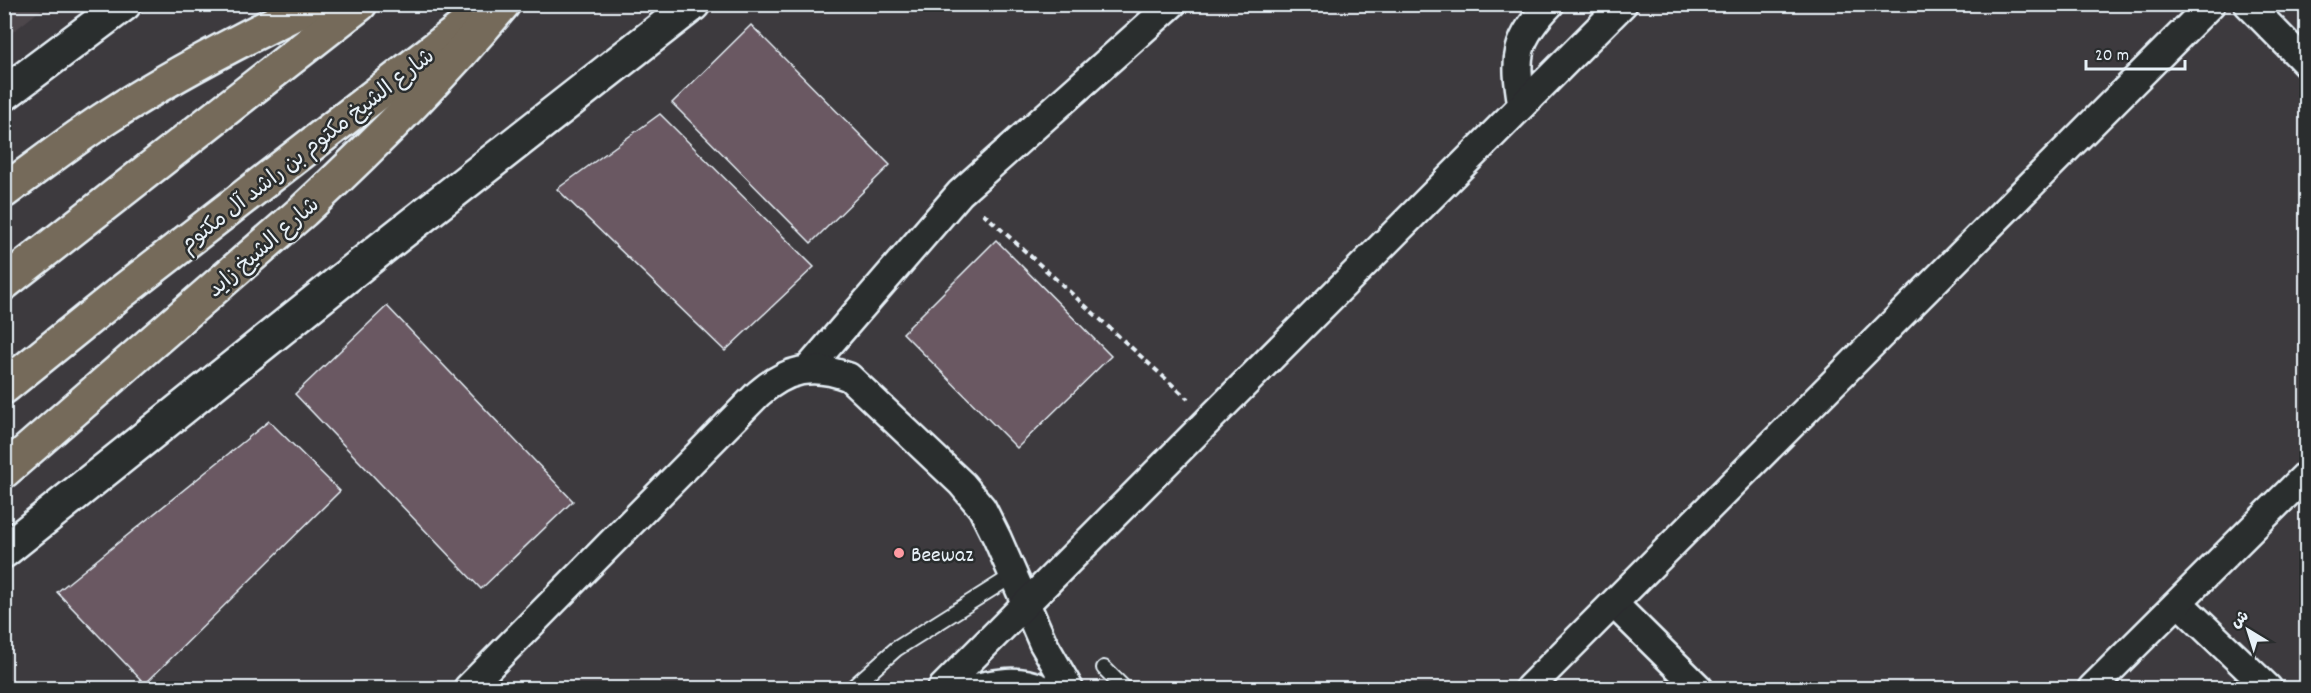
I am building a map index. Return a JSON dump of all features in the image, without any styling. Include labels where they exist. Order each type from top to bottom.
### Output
[{"type":"main road","points":[[4,191],[108,117],[192,66],[314,4]]},
{"type":"main road","points":[[4,283],[360,4]]},
{"type":"main road","name":"شارع الشيخ مكتوم بن راشد آل مكتوم","points":[[4,387],[119,294],[492,4]]},
{"type":"main road","name":"شارع الشيخ زايد","points":[[4,471],[343,174],[396,122],[503,4]]},
{"type":"street","points":[[4,94],[124,4]]},
{"type":"street","points":[[4,551],[387,244],[693,4]]},
{"type":"street","points":[[808,369],[960,193],[1172,4]]},
{"type":"street","points":[[1522,105],[1517,78],[1517,61],[1521,44],[1532,24],[1550,4]]},
{"type":"street","points":[[942,688],[1623,4]]},
{"type":"street","points":[[2248,4],[2307,63]]},
{"type":"street","points":[[1529,688],[2198,9]]},
{"type":"street","points":[[468,688],[758,394],[773,382],[790,373],[808,369],[836,372],[849,378],[962,484],[982,507],[1047,652],[1069,688]]},
{"type":"street","points":[[2092,688],[2307,475]]},
{"type":"street","points":[[2178,603],[2268,688]]},
{"type":"street","points":[[1614,604],[1699,688]]},
{"type":"street","points":[[974,688],[1007,681],[1040,688]]},
{"type":"lane","points":[[852,688],[896,649],[1012,576]]},
{"type":"lane","points":[[1104,668],[1124,688]]},
{"type":"path","points":[[960,193],[1211,420]]},
{"type":"shaded area","points":[[5,4],[47,4],[47,5],[5,38]]},
{"type":"building","points":[[751,25],[890,165],[811,243],[672,103]]},
{"type":"building","points":[[660,114],[814,267],[725,351],[557,189]]},
{"type":"building","points":[[996,240],[1111,356],[1017,448],[903,333]]},
{"type":"building","points":[[387,306],[573,501],[481,589],[295,394]]},
{"type":"building","points":[[269,421],[340,491],[145,684],[57,592]]},
{"type":"place","name":"Beewaz","points":[[899,553]]}]
